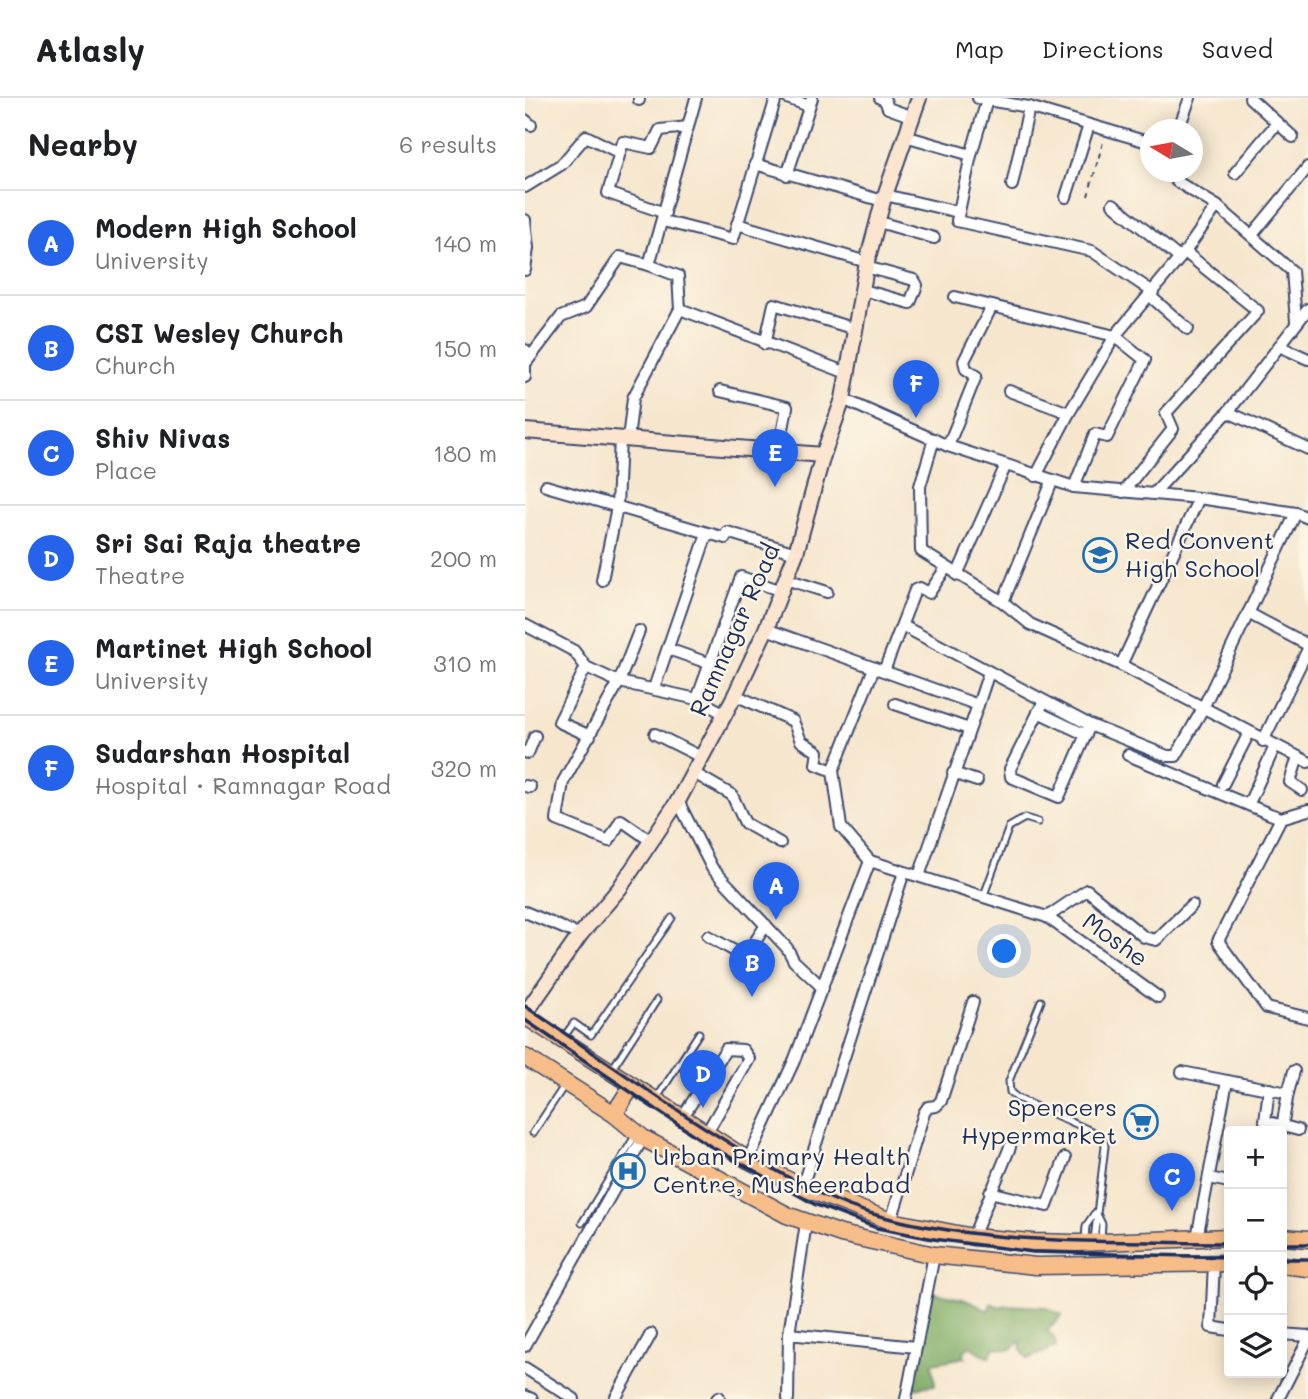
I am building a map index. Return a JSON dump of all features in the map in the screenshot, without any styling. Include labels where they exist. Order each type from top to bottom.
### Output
[{"type":"main road","name":"Ramnagar Road","points":[[525,1015],[580,935],[619,889],[678,801],[699,756],[735,695],[766,629],[796,553],[823,455],[843,399],[867,265],[884,198],[919,98]]},
{"type":"main road","points":[[525,430],[823,455]]},
{"type":"main road","points":[[525,1015],[561,1041],[748,1160],[801,1187],[891,1221],[973,1237],[1090,1243],[1224,1237]]},
{"type":"main road","points":[[525,1057],[614,1114],[642,1137],[806,1223],[876,1243],[934,1255],[1035,1266],[1221,1263]]},
{"type":"main road","points":[[614,1114],[632,1086]]},
{"type":"main road","points":[[1287,1237],[1308,1239]]},
{"type":"main road","points":[[1076,1266],[1090,1243]]},
{"type":"main road","points":[[1287,1266],[1308,1268]]},
{"type":"street","points":[[649,265],[696,98]]},
{"type":"street","points":[[688,127],[660,130],[652,148],[622,142],[608,193],[664,217],[733,239],[776,98]]},
{"type":"street","points":[[787,98],[810,102],[787,175]]},
{"type":"street","points":[[880,98],[885,100],[888,108],[912,117]]},
{"type":"street","points":[[1182,119],[1190,98]]},
{"type":"street","points":[[1250,98],[1293,136]]},
{"type":"street","points":[[1140,140],[1025,104],[983,99],[957,221],[1092,251],[1152,294],[1188,329]]},
{"type":"street","points":[[1012,185],[1025,104]]},
{"type":"street","points":[[1235,173],[1277,123]]},
{"type":"street","points":[[1066,197],[1089,125]]},
{"type":"street","points":[[525,187],[562,164],[586,136],[618,152]]},
{"type":"street","points":[[905,136],[971,155]]},
{"type":"street","points":[[755,164],[787,175],[884,198],[958,212]]},
{"type":"street","points":[[1252,235],[1308,167]]},
{"type":"street","points":[[1178,182],[1217,206],[1292,271],[1296,321]]},
{"type":"street","points":[[1113,204],[1258,312],[1166,413],[1173,429],[1123,492]]},
{"type":"street","points":[[1036,476],[1115,335],[1152,294],[1217,206]]},
{"type":"street","points":[[525,220],[528,248],[525,270]]},
{"type":"street","points":[[879,222],[935,238]]},
{"type":"street","points":[[737,223],[915,280],[917,285],[910,303],[863,290]]},
{"type":"street","points":[[526,364],[561,317],[586,307],[620,257],[678,276],[680,309],[633,398],[624,438],[617,507],[602,580]]},
{"type":"street","points":[[955,297],[1115,335],[1146,363],[1107,436],[1095,434],[1074,487]]},
{"type":"street","points":[[765,344],[774,304],[855,329]]},
{"type":"street","points":[[948,446],[976,376],[966,369],[964,361],[992,306]]},
{"type":"street","points":[[680,309],[765,344],[847,373]]},
{"type":"street","points":[[1154,493],[1228,412],[1296,321],[1308,309]]},
{"type":"street","points":[[1279,346],[1308,359]]},
{"type":"street","points":[[525,350],[525,377]]},
{"type":"street","points":[[720,391],[787,407],[779,451]]},
{"type":"street","points":[[1009,391],[1069,413]]},
{"type":"street","points":[[843,399],[948,446],[1052,482],[1074,487],[1199,498],[1296,513],[1308,518]]},
{"type":"street","points":[[1228,412],[1308,449]]},
{"type":"street","points":[[934,439],[920,486],[921,551],[1003,602],[1030,624],[1121,665],[1202,710],[1303,760],[1290,782],[1302,790]]},
{"type":"street","points":[[957,575],[1005,467]]},
{"type":"street","points":[[1003,602],[1052,482]]},
{"type":"street","points":[[546,486],[707,534],[725,538],[727,531],[796,553]]},
{"type":"street","points":[[1121,665],[1199,498]]},
{"type":"street","points":[[1038,712],[1173,757],[1178,754],[1202,710],[1296,513]]},
{"type":"street","points":[[655,688],[707,534]]},
{"type":"street","points":[[748,1160],[823,988],[870,861],[841,827],[832,771],[879,670],[903,626],[915,590],[920,588],[929,593],[946,568]]},
{"type":"street","points":[[697,699],[741,576],[827,592]]},
{"type":"street","points":[[1248,613],[1308,647],[1263,741]]},
{"type":"street","points":[[525,625],[574,651],[586,667],[619,681],[697,699],[725,714]]},
{"type":"street","points":[[903,626],[1044,701],[1088,730]]},
{"type":"street","points":[[766,629],[978,705]]},
{"type":"street","points":[[639,631],[619,681],[563,782],[557,820],[609,841],[621,820],[652,841]]},
{"type":"street","points":[[668,649],[708,663]]},
{"type":"street","points":[[586,667],[559,722],[590,736]]},
{"type":"street","points":[[919,876],[989,672]]},
{"type":"street","points":[[735,695],[793,720],[801,741],[818,752],[816,764],[832,771]]},
{"type":"street","points":[[1044,701],[1010,769],[1011,777],[1059,797],[1088,730]]},
{"type":"street","points":[[895,704],[969,729]]},
{"type":"street","points":[[1223,784],[1249,733]]},
{"type":"street","points":[[655,734],[699,756]]},
{"type":"street","points":[[525,752],[529,753],[535,736]]},
{"type":"street","points":[[1251,799],[1275,746]]},
{"type":"street","points":[[1128,755],[1281,818],[1308,810]]},
{"type":"street","points":[[692,772],[732,794],[745,823],[781,843]]},
{"type":"street","points":[[953,774],[977,781]]},
{"type":"street","points":[[678,801],[712,868],[766,925],[794,961],[823,988]]},
{"type":"street","points":[[1281,818],[1218,941],[1267,1008],[1308,1018]]},
{"type":"street","name":"Moshe","points":[[870,861],[1047,917],[1158,998]]},
{"type":"street","points":[[801,1187],[904,872]]},
{"type":"street","points":[[1047,917],[1087,890],[1144,937],[1156,940],[1192,905]]},
{"type":"street","points":[[525,912],[580,935]]},
{"type":"street","points":[[708,936],[745,957],[766,925]]},
{"type":"street","points":[[891,1221],[924,1113],[928,1107],[936,1106],[941,1101],[973,1002]]},
{"type":"street","points":[[682,1118],[726,1049],[743,1050],[749,1059],[706,1134]]},
{"type":"street","points":[[1182,1072],[1289,1093]]},
{"type":"street","points":[[1282,1126],[1294,1072]]},
{"type":"street","points":[[1197,1238],[1227,1081]]},
{"type":"street","points":[[1269,1089],[1265,1121],[1279,1126]]},
{"type":"street","points":[[1287,1128],[1298,1130]]},
{"type":"street","points":[[525,1346],[642,1137]]},
{"type":"street","points":[[973,1237],[1010,1147]]},
{"type":"street","points":[[990,1192],[1047,1206],[1065,1158]]},
{"type":"street","points":[[1209,1178],[1224,1181]]},
{"type":"street","points":[[788,1399],[789,1334],[806,1223]]},
{"type":"street","points":[[906,1399],[934,1255]]},
{"type":"street","points":[[1221,1263],[1212,1328],[1224,1329]]},
{"type":"street","points":[[615,1399],[651,1334]]},
{"type":"street","points":[[789,1334],[916,1347]]},
{"type":"street","points":[[1277,1399],[1308,1338],[1287,1335]]},
{"type":"street","points":[[525,1368],[574,1399]]},
{"type":"street","points":[[525,1396],[532,1399]]},
{"type":"lane","points":[[984,895],[1009,827],[1025,818],[1038,822]]},
{"type":"lane","points":[[561,1041],[574,1023],[591,1035],[672,918]]},
{"type":"lane","points":[[610,1072],[657,1000]]},
{"type":"lane","points":[[1041,1001],[1009,1081],[1010,1092],[1017,1098],[1103,1136],[1105,1146],[1096,1212],[1086,1226],[1090,1243]]},
{"type":"lane","points":[[655,1100],[699,1033]]},
{"type":"lane","points":[[533,1133],[566,1083]]},
{"type":"lane","points":[[582,1223],[635,1136],[642,1137]]},
{"type":"lane","points":[[1090,1243],[1102,1224],[1096,1212]]},
{"type":"path","points":[[1088,196],[1106,130]]},
{"type":"green space","points":[[934,1293],[967,1300],[988,1311],[991,1303],[999,1307],[1045,1307],[1062,1315],[1047,1331],[1054,1337],[1056,1347],[1028,1359],[1021,1349],[1021,1341],[1010,1350],[994,1347],[989,1357],[969,1346],[963,1353],[966,1357],[932,1363],[935,1385],[912,1388],[929,1298]]},
{"type":"railway","points":[[525,1006],[637,1083],[766,1165],[830,1198],[863,1211],[923,1226],[1010,1237],[1224,1243]]},
{"type":"railway","points":[[525,1020],[710,1146],[814,1204],[877,1228],[933,1239],[1033,1252],[1224,1257]]},
{"type":"railway","points":[[1287,1244],[1308,1244]]},
{"type":"railway","points":[[1287,1259],[1308,1259]]},
{"type":"place","name":"Sudarshan Hospital","points":[[916,418]]},
{"type":"place","name":"Martinet High School","points":[[775,487]]},
{"type":"place","name":"Red Convent High School","points":[[1100,555]]},
{"type":"place","name":"Modern High School","points":[[776,920]]},
{"type":"place","name":"CSI Wesley Church","points":[[752,997]]},
{"type":"place","name":"Sri Sai Raja theatre","points":[[703,1108]]},
{"type":"place","name":"Spencers Hypermarket","points":[[1141,1122]]},
{"type":"place","name":"Urban Primary Health Centre, Musheerabad","points":[[628,1171]]},
{"type":"place","name":"Shiv Nivas","points":[[1172,1211]]}]
